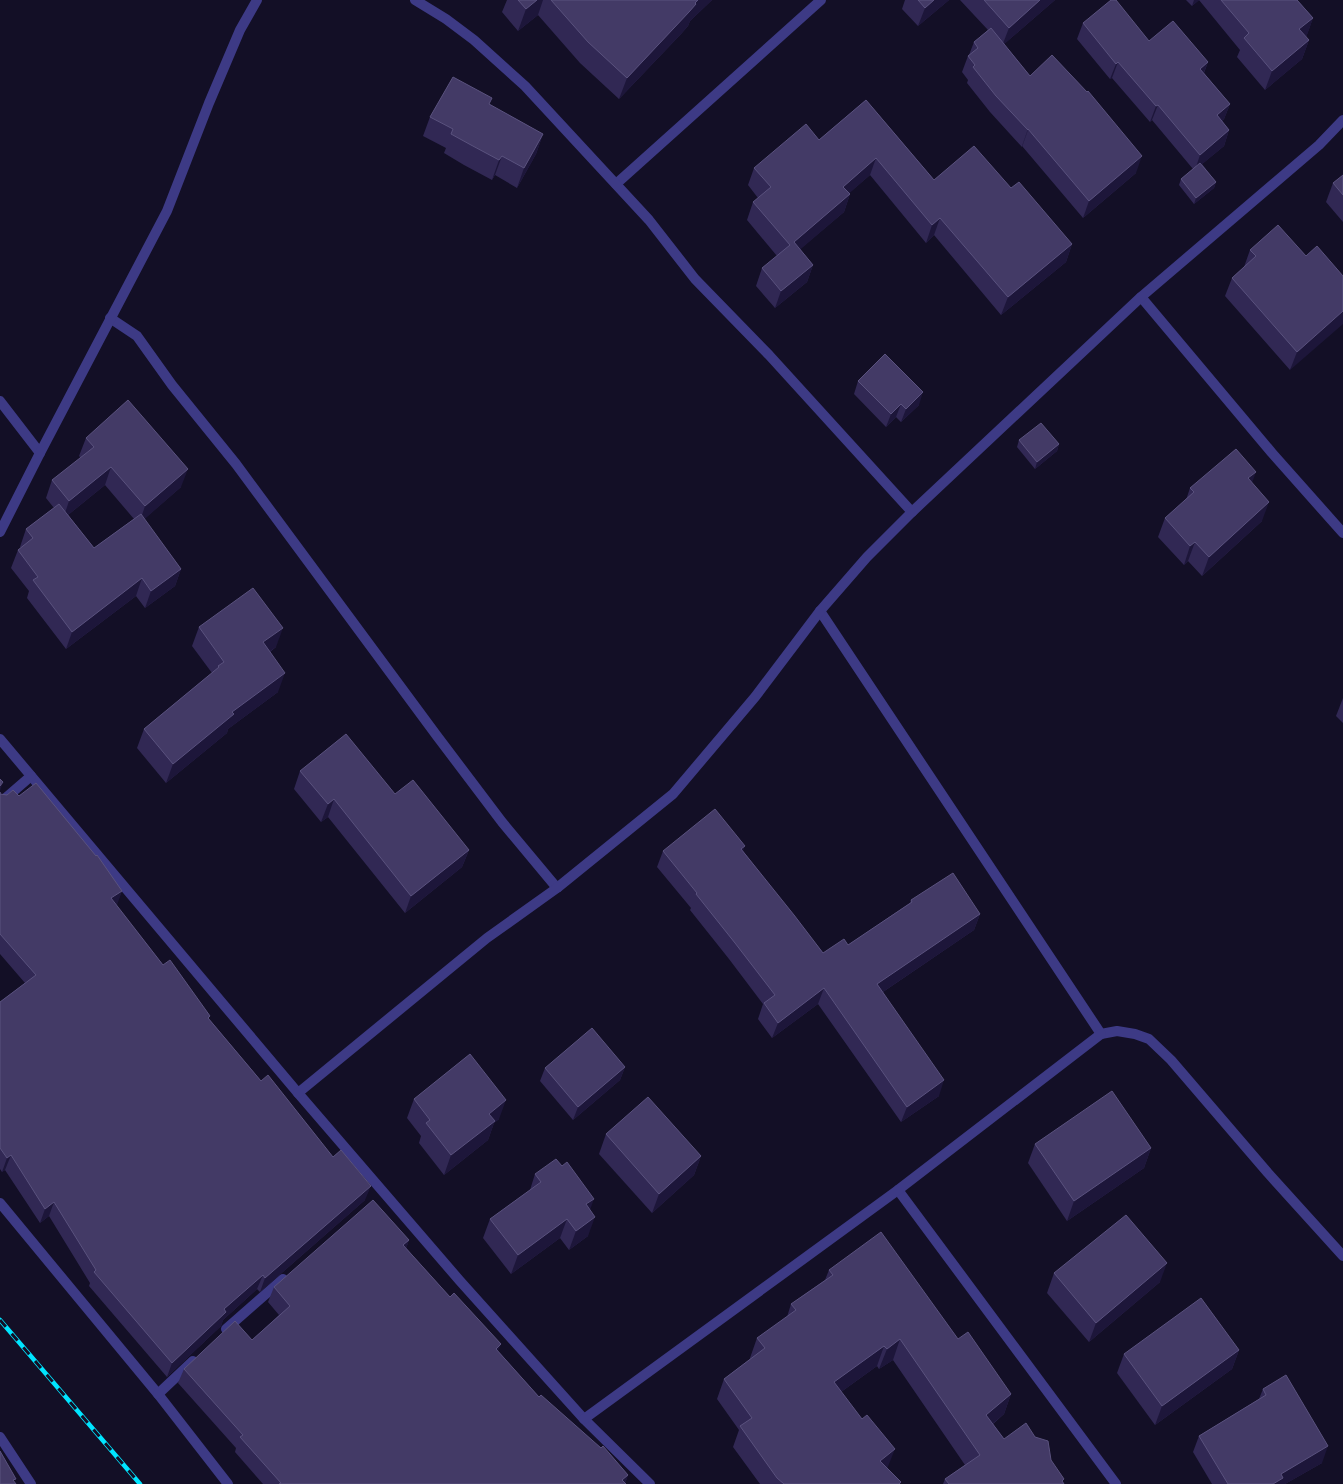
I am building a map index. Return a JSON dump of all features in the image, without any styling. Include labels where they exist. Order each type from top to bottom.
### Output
[{"type":"street","points":[[0,532],[167,211],[209,103],[240,30],[257,0]]},
{"type":"street","points":[[414,0],[446,19],[480,45],[524,86],[649,220],[696,279],[770,355],[912,512]]},
{"type":"street","points":[[616,184],[821,0]]},
{"type":"street","points":[[298,1093],[487,938],[557,888],[673,794],[755,697],[820,611],[867,557],[912,512],[1141,297],[1318,145],[1343,120]]},
{"type":"street","points":[[1141,297],[1272,453],[1343,533]]},
{"type":"street","points":[[110,318],[137,336],[172,385],[236,464],[446,749],[502,822],[557,888]]},
{"type":"street","points":[[0,401],[40,453]]},
{"type":"street","points":[[820,611],[1100,1034]]},
{"type":"street","points":[[0,739],[298,1093],[381,1195],[584,1419],[650,1484]]},
{"type":"street","points":[[0,803],[31,776]]},
{"type":"street","points":[[584,1419],[898,1190],[1100,1034],[1117,1031],[1135,1034],[1149,1039],[1171,1060],[1268,1173],[1343,1256]]},
{"type":"street","points":[[898,1190],[1116,1484]]},
{"type":"street","points":[[0,1203],[158,1394],[228,1484]]},
{"type":"street","points":[[218,1337],[290,1273]]},
{"type":"street","points":[[158,1394],[202,1352]]},
{"type":"street","points":[[0,1437],[31,1484]]},
{"type":"building","points":[[518,0],[537,0],[526,9]]},
{"type":"building","points":[[551,0],[698,0],[689,12],[627,78],[588,42]]},
{"type":"building","points":[[918,0],[934,0],[925,8]]},
{"type":"building","points":[[984,0],[1040,0],[1009,28]]},
{"type":"building","points":[[1111,0],[1116,0],[1149,41],[1173,21],[1208,62],[1200,69],[1230,104],[1217,115],[1229,130],[1200,155],[1158,105],[1156,106],[1118,62],[1116,64],[1083,23]]},
{"type":"building","points":[[1221,0],[1297,0],[1313,18],[1299,29],[1309,40],[1272,71],[1244,38],[1249,33]]},
{"type":"building","points":[[991,28],[1030,76],[1052,55],[1087,92],[1088,91],[1142,156],[1089,201],[1028,129],[996,96],[973,67],[975,65],[968,56],[978,48],[974,42]]},
{"type":"building","points":[[453,77],[492,98],[489,104],[543,134],[524,168],[502,156],[499,160],[471,145],[451,134],[453,129],[430,117]]},
{"type":"building","points":[[866,100],[934,180],[974,146],[1011,188],[1019,182],[1072,244],[1008,297],[940,218],[932,225],[876,158],[843,187],[850,194],[794,242],[813,265],[781,291],[762,268],[790,245],[753,202],[771,187],[754,168],[806,124],[819,140]]},
{"type":"building","points":[[1200,163],[1216,182],[1196,198],[1181,179]]},
{"type":"building","points":[[1343,175],[1343,195],[1333,183]]},
{"type":"building","points":[[1278,225],[1306,256],[1317,246],[1343,276],[1343,311],[1297,352],[1232,278],[1256,256],[1250,250]]},
{"type":"building","points":[[885,354],[923,392],[906,409],[901,404],[891,414],[858,381]]},
{"type":"building","points":[[128,400],[188,469],[145,506],[111,467],[69,501],[52,480],[94,447],[86,438]]},
{"type":"building","points":[[1041,423],[1059,444],[1037,462],[1019,440]]},
{"type":"building","points":[[1236,449],[1256,472],[1248,478],[1269,502],[1209,557],[1195,542],[1190,546],[1165,518],[1194,492],[1190,488]]},
{"type":"building","points":[[59,504],[94,548],[141,514],[181,569],[151,591],[142,578],[72,632],[33,580],[38,577],[18,550],[33,538],[26,529]]},
{"type":"building","points":[[253,588],[283,628],[263,642],[285,673],[232,712],[234,714],[173,764],[144,729],[224,662],[199,627]]},
{"type":"building","points":[[346,734],[395,794],[413,780],[469,850],[411,896],[334,799],[328,804],[300,771]]},
{"type":"building","points":[[0,779],[3,782],[0,786]]},
{"type":"building","points":[[36,783],[96,856],[97,855],[122,891],[111,898],[163,965],[170,960],[210,1016],[208,1018],[261,1081],[268,1075],[333,1157],[341,1150],[371,1186],[265,1278],[263,1275],[224,1309],[226,1312],[172,1363],[94,1272],[96,1270],[54,1202],[45,1209],[11,1155],[7,1158],[0,1148],[0,1002],[36,975],[0,934],[0,794],[7,795],[13,790],[19,796]]},
{"type":"building","points":[[715,809],[745,846],[741,849],[823,953],[844,939],[848,945],[912,902],[911,900],[953,873],[980,914],[877,984],[944,1080],[907,1107],[824,988],[778,1023],[764,1003],[775,995],[663,851]]},
{"type":"building","points":[[592,1028],[625,1067],[578,1107],[545,1068]]},
{"type":"building","points":[[470,1054],[506,1100],[489,1114],[495,1121],[451,1155],[426,1123],[430,1120],[414,1099]]},
{"type":"building","points":[[1112,1091],[1151,1148],[1074,1201],[1035,1144]]},
{"type":"building","points":[[648,1097],[701,1156],[659,1194],[606,1134]]},
{"type":"building","points":[[556,1159],[562,1166],[567,1162],[594,1199],[586,1204],[595,1217],[576,1231],[567,1219],[518,1255],[490,1219],[541,1182],[535,1174]]},
{"type":"building","points":[[373,1200],[409,1240],[403,1245],[450,1297],[454,1293],[501,1344],[496,1349],[539,1397],[541,1395],[601,1448],[603,1446],[628,1475],[622,1480],[626,1484],[279,1484],[281,1483],[240,1437],[243,1435],[184,1369],[235,1321],[252,1340],[290,1306],[274,1287]]},
{"type":"building","points":[[1126,1215],[1167,1263],[1096,1323],[1054,1273]]},
{"type":"building","points":[[881,1232],[958,1339],[968,1332],[1011,1394],[986,1415],[1004,1439],[1026,1423],[1035,1437],[1048,1441],[1051,1460],[1064,1479],[1062,1481],[1064,1484],[949,1484],[945,1479],[980,1455],[900,1339],[887,1349],[884,1346],[834,1382],[862,1419],[867,1415],[895,1449],[880,1461],[901,1482],[899,1484],[784,1484],[777,1478],[740,1426],[752,1418],[724,1379],[765,1348],[757,1338],[796,1310],[791,1304],[833,1275],[829,1270]]},
{"type":"building","points":[[1201,1298],[1239,1350],[1162,1406],[1124,1354]]},
{"type":"building","points":[[1286,1375],[1328,1446],[1281,1474],[1283,1478],[1273,1484],[1228,1484],[1199,1436],[1266,1395],[1263,1389]]},
{"type":"building","points":[[0,1451],[16,1479],[13,1480],[16,1484],[0,1484]]},
{"type":"railway","points":[[0,1320],[140,1484]]}]
